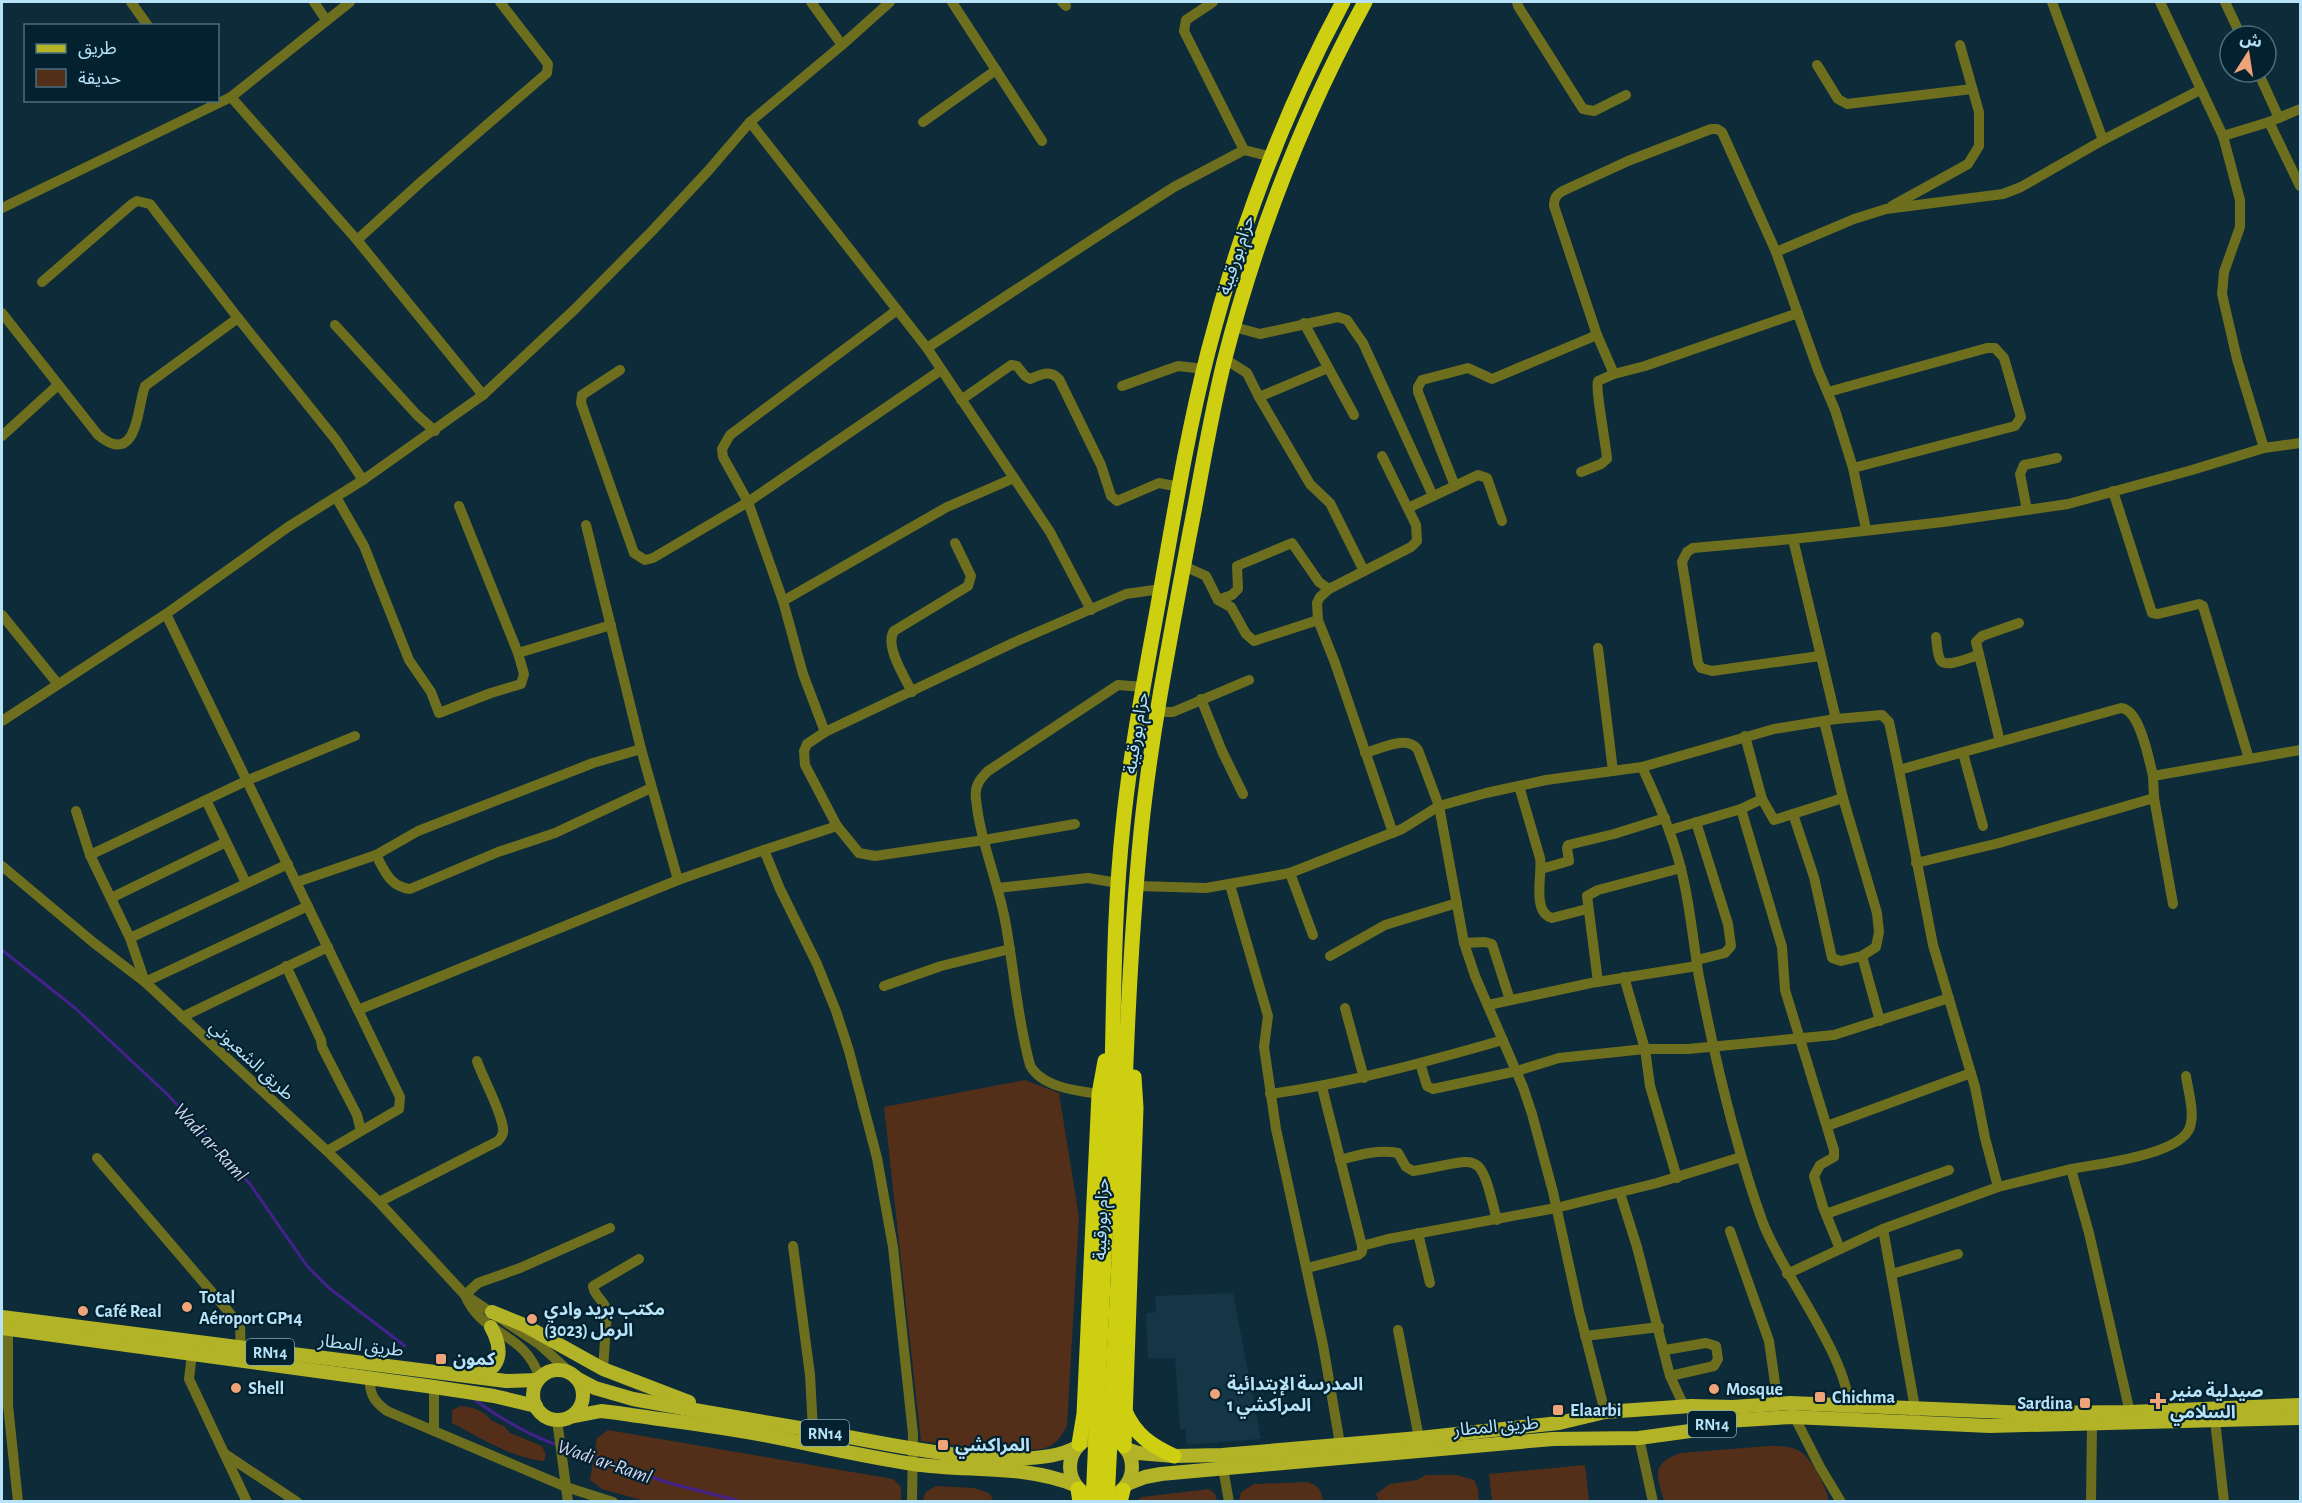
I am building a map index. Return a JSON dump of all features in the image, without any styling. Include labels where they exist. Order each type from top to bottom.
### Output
[{"type":"highway","name":"حزام بورقيبة","points":[[1107,1502],[1112,1260],[1113,1017],[1118,884],[1126,802],[1143,687],[1204,369],[1230,273],[1272,157],[1309,70],[1342,2]]},
{"type":"highway","name":"حزام بورقيبة","points":[[1093,1502],[1142,830],[1158,712],[1184,566],[1225,358],[1270,211],[1326,79],[1365,2]]},
{"type":"highway","points":[[1078,1445],[1084,1414],[1099,1094],[1113,1017]]},
{"type":"highway","points":[[1125,1447],[1124,1408],[1136,1108],[1129,1020]]},
{"type":"highway","points":[[1124,1408],[1130,1423],[1141,1437],[1174,1456]]},
{"type":"main road","points":[[492,1312],[524,1325],[603,1369],[688,1402],[754,1420]]},
{"type":"main road","name":"طريق المطار","points":[[4,1324],[241,1354],[506,1381],[539,1380]]},
{"type":"main road","name":"طريق المطار","points":[[4,1324],[192,1354],[241,1354],[370,1378],[494,1396],[536,1406]]},
{"type":"main road","points":[[461,1375],[486,1373],[496,1364],[499,1350],[491,1327]]},
{"type":"main road","name":"RN14","points":[[539,1380],[556,1371],[565,1371],[595,1388],[633,1399],[913,1449],[962,1455],[1029,1459],[1068,1452],[1078,1445]]},
{"type":"main road","points":[[564,1418],[576,1412],[583,1399],[583,1391],[575,1376]]},
{"type":"main road","points":[[536,1406],[534,1393],[539,1380]]},
{"type":"main road","name":"طريق المطار","points":[[1341,1451],[1419,1438],[1687,1406],[1787,1408],[1850,1405],[2132,1418],[2215,1420],[2301,1418]]},
{"type":"main road","name":"طريق المطار","points":[[1125,1447],[1138,1453],[1174,1456],[1265,1458],[1341,1451],[1552,1439],[1639,1438],[1690,1431],[1787,1408],[1849,1420],[1990,1426],[2092,1424],[2132,1418],[2301,1405]]},
{"type":"main road","name":"RN14","points":[[536,1406],[545,1416],[564,1418],[601,1411],[751,1433],[913,1464],[1027,1472],[1054,1478],[1078,1492]]},
{"type":"main road","points":[[1687,1406],[1692,1416],[1690,1431]]},
{"type":"main road","points":[[1593,1439],[1598,1415]]},
{"type":"main road","points":[[1098,1436],[1109,1437],[1125,1447],[1131,1458],[1132,1468],[1124,1492],[1099,1499],[1078,1492],[1070,1473],[1070,1463],[1078,1445],[1088,1438],[1098,1436]]},
{"type":"main road","name":"طريق المطار","points":[[1124,1492],[1145,1477],[1223,1468],[1265,1458]]},
{"type":"street","points":[[131,2],[147,24]]},
{"type":"street","points":[[314,2],[326,20]]},
{"type":"street","points":[[219,100],[231,97],[350,2]]},
{"type":"street","points":[[357,240],[547,73],[548,64],[500,2]]},
{"type":"street","points":[[811,2],[842,45]]},
{"type":"street","points":[[2,721],[166,614],[288,527],[435,431],[483,395],[566,318],[652,231],[750,122],[890,2]]},
{"type":"street","points":[[952,2],[1042,141]]},
{"type":"street","points":[[1213,2],[1186,20],[1184,31],[1244,150]]},
{"type":"street","points":[[1517,2],[1583,109],[1594,111],[1626,96]]},
{"type":"street","points":[[2052,2],[2103,140]]},
{"type":"street","points":[[2160,2],[2223,136],[2240,200],[2240,227],[2224,272],[2222,294],[2237,359],[2264,448]]},
{"type":"street","points":[[2224,2],[2235,24]]},
{"type":"street","points":[[1886,209],[1968,164],[1979,146],[1978,112],[1960,45]]},
{"type":"street","points":[[1816,65],[1838,99],[1846,104],[1972,89]]},
{"type":"street","points":[[924,122],[996,70]]},
{"type":"street","points":[[2262,84],[2301,186]]},
{"type":"street","points":[[1776,252],[1854,219],[1886,209],[2003,194],[2021,187],[2103,140],[2200,90]]},
{"type":"street","points":[[231,97],[357,240],[483,395]]},
{"type":"street","points":[[2,208],[203,104]]},
{"type":"street","points":[[2223,136],[2301,109]]},
{"type":"street","points":[[750,122],[927,348],[1050,532],[1091,610]]},
{"type":"street","points":[[1614,374],[1597,335],[1554,206],[1554,199],[1559,193],[1628,161],[1711,129],[1718,129],[1724,137],[1776,252],[1828,392],[1853,468],[1866,529]]},
{"type":"street","points":[[927,348],[1174,188],[1244,150],[1272,157]]},
{"type":"street","points":[[42,282],[132,204],[144,201],[150,204],[336,440],[363,480]]},
{"type":"street","points":[[825,732],[803,674],[783,601],[748,502],[723,457],[723,449],[730,435],[897,310]]},
{"type":"street","points":[[2,313],[98,435],[106,442],[116,444],[124,442],[134,433],[145,386],[238,318]]},
{"type":"street","points":[[1581,471],[1601,464],[1607,459],[1602,412],[1596,387],[1598,381],[1798,313]]},
{"type":"street","points":[[1234,327],[1260,334],[1338,317],[1347,320],[1354,327],[1377,372],[1433,496]]},
{"type":"street","points":[[1304,323],[1354,415]]},
{"type":"street","points":[[335,325],[417,415],[435,431]]},
{"type":"street","points":[[1455,486],[1418,392],[1422,380],[1468,368],[1492,379],[1597,335]]},
{"type":"street","points":[[1828,392],[1987,348],[1995,348],[2004,358],[2020,417],[2015,426],[1853,468]]},
{"type":"street","points":[[1225,358],[1247,373],[1310,484],[1330,503],[1364,571]]},
{"type":"street","points":[[961,400],[1011,365],[1017,366],[1030,379],[1047,373],[1052,374],[1059,379],[1101,465],[1111,496],[1117,501],[1159,483],[1180,487]]},
{"type":"street","points":[[1122,386],[1178,366],[1204,369]]},
{"type":"street","points":[[1259,397],[1328,368]]},
{"type":"street","points":[[620,370],[582,395],[581,403],[634,553],[645,560],[653,558],[748,502],[941,370]]},
{"type":"street","points":[[2,436],[58,385]]},
{"type":"street","points":[[1820,656],[1712,671],[1701,668],[1698,663],[1682,562],[1687,552],[1693,548],[1943,522],[2068,504],[2264,448],[2301,443]]},
{"type":"street","points":[[1382,456],[1408,508],[1417,530],[1417,541],[1411,547],[1329,590],[1320,597],[1317,603],[1318,620],[1393,833]]},
{"type":"street","points":[[2027,510],[2020,474],[2021,468],[2024,465],[2057,458]]},
{"type":"street","points":[[1408,508],[1478,475],[1484,476],[1503,521]]},
{"type":"street","points":[[783,601],[947,507],[1014,478]]},
{"type":"street","points":[[2113,491],[2152,613],[2157,614],[2199,604],[2203,606],[2249,759]]},
{"type":"street","points":[[336,497],[375,570],[409,660],[431,692],[440,713],[490,693],[521,684],[524,674],[518,653],[459,506]]},
{"type":"street","points":[[586,525],[651,788],[678,880]]},
{"type":"street","points":[[1793,539],[1836,719]]},
{"type":"street","points":[[912,692],[891,647],[891,636],[894,631],[968,586],[971,576],[955,543]]},
{"type":"street","points":[[1218,600],[1232,595],[1238,589],[1237,566],[1292,543],[1319,582],[1329,590]]},
{"type":"street","points":[[1184,566],[1206,576],[1218,600],[1231,607],[1246,634],[1254,641],[1318,620]]},
{"type":"street","points":[[1075,824],[984,840],[868,856],[854,849],[837,826],[803,758],[807,744],[825,732],[1015,642],[1126,594],[1161,589]]},
{"type":"street","points":[[166,614],[400,1097],[399,1109],[327,1151]]},
{"type":"street","points":[[2,615],[57,683]]},
{"type":"street","points":[[2000,742],[1976,646],[1978,639],[2019,623]]},
{"type":"street","points":[[518,653],[611,625]]},
{"type":"street","points":[[1936,637],[1940,659],[1943,662],[1948,663],[1978,655]]},
{"type":"street","points":[[1598,648],[1613,771]]},
{"type":"street","points":[[1158,712],[1173,712],[1248,680]]},
{"type":"street","points":[[1099,1094],[1074,1090],[1043,1079],[1034,1072],[1028,1057],[1010,949],[998,888],[984,840],[976,789],[980,778],[988,771],[1118,685],[1143,687]]},
{"type":"street","points":[[1201,699],[1222,751],[1243,794]]},
{"type":"street","points":[[1899,770],[2114,709],[2126,708],[2133,714],[2147,750],[2174,904]]},
{"type":"street","points":[[1137,886],[1190,889],[1230,885],[1290,873],[1393,833],[1412,824],[1439,806],[1486,793],[1642,767],[1774,729],[1879,715],[1889,722],[1933,945],[1971,1073],[1989,1159],[1998,1186]]},
{"type":"street","points":[[1793,814],[1814,877],[1833,958],[1841,961],[1862,956],[1876,947],[1879,923],[1843,798],[1824,721]]},
{"type":"street","points":[[90,855],[248,780],[355,736]]},
{"type":"street","points":[[1745,736],[1762,799],[1774,820],[1843,798]]},
{"type":"street","points":[[1365,753],[1405,742],[1413,744],[1418,750],[1439,806],[1464,943],[1532,1114],[1585,1336],[1598,1415]]},
{"type":"street","points":[[297,882],[376,855],[405,837],[438,823],[593,763],[641,749]]},
{"type":"street","points":[[2153,776],[2301,750]]},
{"type":"street","points":[[1963,753],[1983,826]]},
{"type":"street","points":[[1642,767],[1670,830],[1681,868],[1713,1045],[1741,1157],[1769,1238],[1842,1374],[1850,1405],[1849,1420]]},
{"type":"street","points":[[1519,786],[1540,858],[1538,886],[1543,912],[1547,916],[1562,916],[1587,909]]},
{"type":"street","points":[[376,855],[389,880],[410,889],[498,852],[555,833],[651,788]]},
{"type":"street","points":[[1916,863],[2000,843],[2154,798]]},
{"type":"street","points":[[1670,830],[1741,809],[1762,799]]},
{"type":"street","points":[[206,800],[246,883]]},
{"type":"street","points":[[1741,809],[1782,947],[1783,982],[1802,1039],[1834,1157],[1820,1165],[1814,1176],[1840,1249]]},
{"type":"street","points":[[76,811],[90,855],[130,938],[145,982],[308,906]]},
{"type":"street","points":[[1541,869],[1569,861],[1567,848],[1570,844],[1614,834],[1665,818]]},
{"type":"street","points":[[1488,1005],[1697,963],[1725,952],[1731,946],[1728,924],[1696,822]]},
{"type":"street","points":[[358,1010],[678,880],[837,826]]},
{"type":"street","points":[[111,898],[226,842]]},
{"type":"street","points":[[764,850],[780,889],[817,964],[836,1011],[877,1158],[893,1247],[913,1449],[912,1502]]},
{"type":"street","points":[[130,938],[288,864]]},
{"type":"street","name":"طريق الشعبوني","points":[[2,866],[94,943],[145,982],[327,1151],[379,1202],[465,1295],[475,1314],[528,1353],[539,1380]]},
{"type":"street","points":[[1598,982],[1586,901],[1589,893],[1681,868]]},
{"type":"street","points":[[1290,873],[1313,935]]},
{"type":"street","points":[[998,888],[1088,878],[1118,884]]},
{"type":"street","points":[[1230,885],[1268,1016],[1264,1047],[1270,1094],[1307,1268],[1341,1451]]},
{"type":"street","points":[[1330,956],[1385,925],[1457,903]]},
{"type":"street","points":[[1464,943],[1492,944],[1510,1000]]},
{"type":"street","points":[[182,1017],[328,947]]},
{"type":"street","points":[[884,986],[941,966],[1010,949]]},
{"type":"street","points":[[1862,956],[1880,1021]]},
{"type":"street","points":[[286,966],[331,1066],[357,1115],[361,1131]]},
{"type":"street","points":[[1624,977],[1645,1049],[1650,1086],[1677,1178]]},
{"type":"street","points":[[1420,1063],[1427,1086],[1433,1089],[1516,1071],[1559,1058],[1645,1049],[1688,1049],[1713,1045],[1802,1039],[1848,1032],[1949,998]]},
{"type":"street","points":[[1345,1008],[1364,1078]]},
{"type":"street","points":[[1270,1094],[1322,1087],[1364,1078],[1503,1040]]},
{"type":"street","points":[[379,1202],[498,1141],[502,1136],[503,1128],[477,1061]]},
{"type":"street","points":[[1827,1126],[1971,1073]]},
{"type":"street","points":[[1787,1274],[1883,1229],[1998,1186],[2163,1149],[2182,1139],[2190,1130],[2192,1120],[2186,1076]]},
{"type":"street","points":[[1307,1268],[1362,1252],[1322,1087]]},
{"type":"street","points":[[1340,1160],[1366,1154],[1394,1152],[1398,1154],[1406,1167],[1413,1171],[1460,1161],[1473,1162],[1478,1165],[1486,1178],[1497,1220]]},
{"type":"street","points":[[1362,1246],[1418,1233],[1556,1208],[1620,1193],[1677,1178],[1741,1157]]},
{"type":"street","points":[[98,1158],[240,1325],[241,1354]]},
{"type":"street","points":[[2071,1169],[2089,1233],[2132,1418]]},
{"type":"street","points":[[1826,1214],[1949,1170]]},
{"type":"street","points":[[1620,1193],[1659,1327],[1670,1376],[1687,1406]]},
{"type":"street","points":[[465,1295],[478,1283],[520,1268],[610,1228]]},
{"type":"street","points":[[1883,1229],[1915,1408],[1915,1423]]},
{"type":"street","points":[[1730,1231],[1769,1341],[1787,1408],[1841,1502]]},
{"type":"street","points":[[1418,1233],[1430,1283]]},
{"type":"street","points":[[793,1246],[810,1376],[813,1430]]},
{"type":"street","points":[[1892,1275],[1958,1254]]},
{"type":"street","points":[[603,1369],[608,1312],[605,1303],[594,1292],[593,1286],[639,1259]]},
{"type":"street","name":"طريق الشعبوني","points":[[465,1295],[539,1344],[575,1376]]},
{"type":"street","points":[[4,1324],[8,1405],[18,1502]]},
{"type":"street","points":[[1585,1336],[1659,1327]]},
{"type":"street","points":[[1398,1330],[1419,1438]]},
{"type":"street","points":[[1665,1350],[1706,1342],[1716,1346],[1718,1359],[1714,1366],[1670,1376]]},
{"type":"street","points":[[192,1354],[189,1379],[247,1502]]},
{"type":"street","points":[[370,1378],[369,1389],[377,1404],[399,1417],[566,1487],[613,1502]]},
{"type":"street","points":[[434,1387],[434,1431]]},
{"type":"street","points":[[564,1418],[568,1502]]},
{"type":"street","points":[[2215,1420],[2224,1502]]},
{"type":"street","points":[[2091,1502],[2092,1424]]},
{"type":"street","points":[[1639,1438],[1653,1502]]},
{"type":"street","points":[[225,1454],[297,1502]]},
{"type":"street","points":[[1223,1468],[1229,1502]]},
{"type":"shaded area","name":"المدرسة الإبتدائية المراكشي 1","points":[[1233,1293],[1261,1439],[1187,1445],[1185,1429],[1180,1429],[1175,1358],[1148,1359],[1146,1313],[1156,1312],[1155,1296]]},
{"type":"green space","points":[[1025,1080],[1059,1093],[1079,1217],[1067,1426],[1054,1443],[1037,1449],[986,1448],[921,1441],[884,1107]]},
{"type":"green space","points":[[461,1406],[474,1408],[492,1421],[504,1426],[510,1433],[542,1446],[546,1455],[544,1461],[508,1452],[452,1423],[452,1410]]},
{"type":"green space","points":[[608,1430],[893,1479],[901,1487],[901,1501],[645,1501],[602,1489],[590,1480],[597,1438]]},
{"type":"green space","points":[[1769,1446],[1790,1447],[1805,1456],[1818,1475],[1829,1501],[1664,1501],[1658,1471],[1664,1461],[1671,1457],[1681,1453]]},
{"type":"green space","points":[[1585,1465],[1589,1501],[1492,1501],[1489,1474]]},
{"type":"green space","points":[[1426,1475],[1457,1475],[1474,1480],[1478,1489],[1479,1501],[1379,1501],[1376,1494],[1390,1484],[1417,1480]]},
{"type":"green space","points":[[1308,1482],[1319,1489],[1323,1501],[1239,1501],[1241,1492],[1254,1484]]},
{"type":"green space","points":[[936,1486],[974,1488],[989,1493],[994,1501],[922,1501],[926,1492]]},
{"type":"green space","points":[[1209,1489],[1215,1494],[1217,1501],[1136,1501],[1142,1497]]},
{"type":"waterway","name":"Wadi ar-Raml","points":[[2,950],[75,1008],[167,1094],[250,1184],[307,1266],[329,1288],[405,1346]]},
{"type":"waterway","name":"Wadi ar-Raml","points":[[475,1400],[515,1426],[557,1445]]},
{"type":"waterway","name":"Wadi ar-Raml","points":[[564,1447],[669,1483],[743,1502]]},
{"type":"place","name":"Total Aéroport GP14","points":[[187,1307]]},
{"type":"place","name":"Café Real","points":[[83,1311]]},
{"type":"place","name":"مكتب بريد وادي الرمل (3023)","points":[[532,1319]]},
{"type":"place","name":"كمون","points":[[441,1359]]},
{"type":"place","name":"Shell","points":[[236,1388]]},
{"type":"place","name":"Mosque","points":[[1714,1389]]},
{"type":"place","name":"المدرسة الإبتدائية المراكشي 1","points":[[1215,1394]]},
{"type":"place","name":"Chichma","points":[[1820,1397]]},
{"type":"place","name":"صيدلية منير السلامي","points":[[2158,1401]]},
{"type":"place","name":"Sardina","points":[[2085,1403]]},
{"type":"place","name":"Elaarbi","points":[[1558,1410]]},
{"type":"place","name":"المراكشي","points":[[943,1445]]}]
